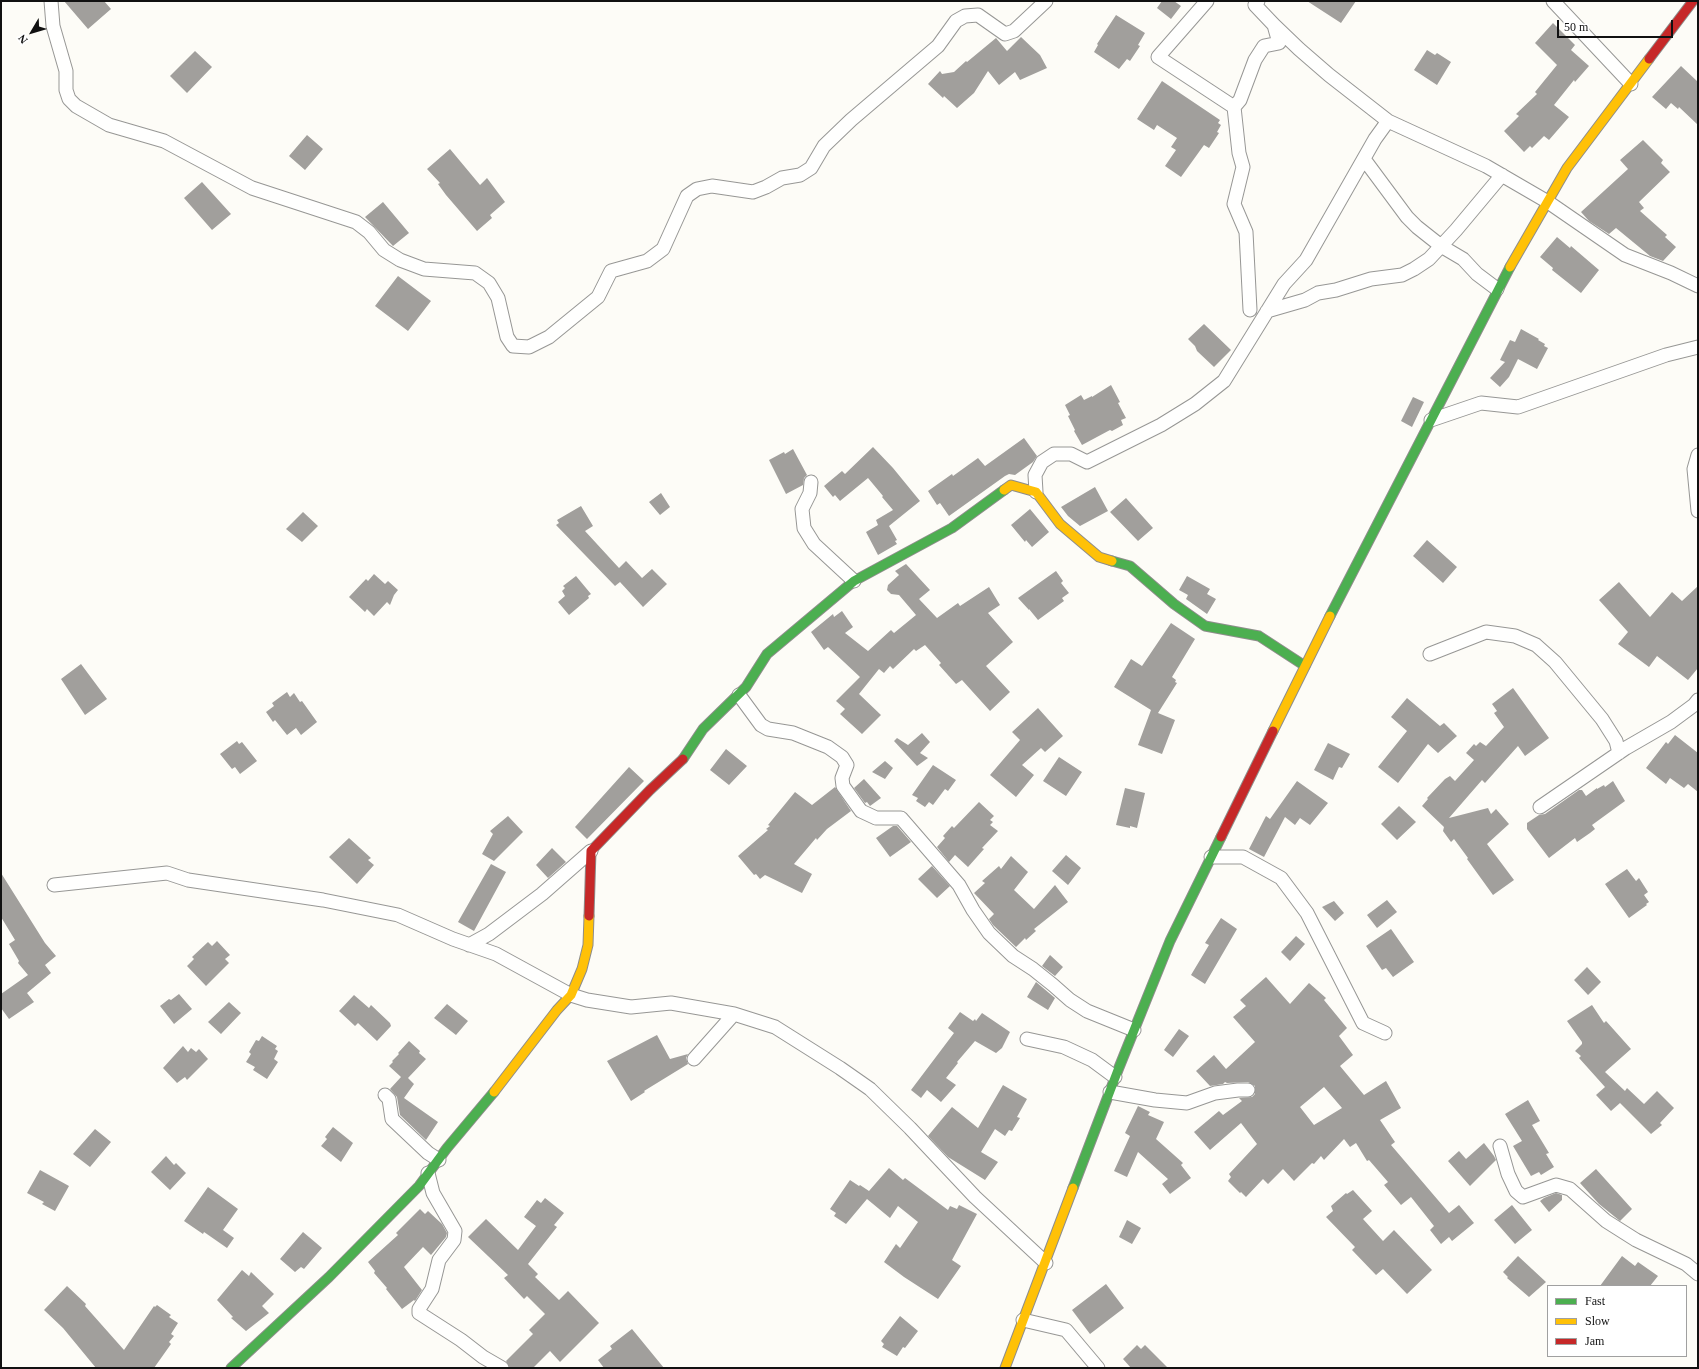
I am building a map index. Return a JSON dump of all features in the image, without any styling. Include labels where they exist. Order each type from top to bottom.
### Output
[{"type":"street","points":[[51,1],[53,26],[66,71],[66,90],[69,99],[76,106],[109,125],[164,141],[252,188],[356,222],[369,232],[384,250],[400,260],[424,269],[475,273],[489,283],[498,298],[507,337],[513,346],[529,347],[549,336],[598,297],[611,271],[648,261],[663,249],[687,196],[697,189],[712,186],[753,192],[782,178],[800,175],[811,168],[824,146],[938,46],[956,21],[965,16],[978,15],[1005,34],[1014,31],[1046,1]]},
{"type":"street","points":[[1207,1],[1158,58],[1234,107]]},
{"type":"street","points":[[1553,1],[1630,84]]},
{"type":"street","points":[[1005,1368],[1046,1263],[1115,1077],[1170,941],[1305,666],[1497,289],[1567,168],[1693,1]]},
{"type":"street","points":[[1254,2],[1274,25],[1328,75],[1388,121],[1486,166],[1502,175],[1548,202],[1625,255],[1671,273],[1698,286]]},
{"type":"street","points":[[1250,310],[1246,232],[1234,204],[1242,167],[1234,107],[1240,100],[1255,60],[1264,46],[1279,43],[1274,25]]},
{"type":"street","points":[[1305,666],[1259,636],[1205,626],[1174,604],[1130,566],[1099,557],[1060,524],[1036,492],[1035,475],[1042,462],[1054,454],[1071,454],[1087,462],[1160,425],[1195,404],[1224,381],[1284,284],[1306,260],[1375,139],[1388,121]]},
{"type":"street","points":[[1364,159],[1408,218],[1417,227],[1441,246],[1463,259],[1477,274],[1497,289]]},
{"type":"street","points":[[1267,312],[1305,300],[1318,293],[1336,290],[1371,279],[1402,275],[1414,269],[1429,259],[1476,207],[1502,175]]},
{"type":"street","points":[[1431,420],[1481,403],[1518,407],[1666,355],[1698,347]]},
{"type":"street","points":[[1698,455],[1694,469],[1698,511]]},
{"type":"street","points":[[811,482],[810,493],[802,508],[804,528],[814,544],[854,581]]},
{"type":"street","points":[[469,945],[489,934],[542,894],[591,851],[650,790],[684,758],[704,729],[746,687],[767,654],[854,581],[952,528],[1011,485],[1036,492]]},
{"type":"street","points":[[1430,654],[1486,632],[1515,636],[1536,645],[1555,662],[1602,719],[1616,741],[1619,753]]},
{"type":"street","points":[[739,695],[761,725],[768,729],[793,733],[808,738],[828,747],[842,757],[846,765],[842,778],[843,786],[860,811],[876,818],[900,818],[959,884],[973,910],[989,933],[1012,956],[1054,985],[1070,1000],[1087,1010],[1134,1030]]},
{"type":"street","points":[[1540,807],[1619,753],[1671,722],[1694,705],[1698,700]]},
{"type":"street","points":[[230,1368],[329,1277],[419,1186],[447,1148],[497,1089],[557,1010],[571,995],[582,969],[588,945],[591,851]]},
{"type":"street","points":[[1211,857],[1243,857],[1281,878],[1308,913],[1363,1023],[1385,1033]]},
{"type":"street","points":[[54,885],[167,873],[188,880],[323,900],[398,915],[469,945],[496,954],[571,995],[587,1000],[631,1008],[670,1003],[734,1014],[775,1027],[870,1089],[910,1128],[975,1197],[1046,1263]]},
{"type":"street","points":[[694,1059],[734,1014]]},
{"type":"street","points":[[1026,1039],[1064,1047],[1092,1060],[1115,1077]]},
{"type":"street","points":[[1110,1092],[1155,1100],[1187,1103],[1215,1094],[1238,1090],[1248,1090]]},
{"type":"street","points":[[385,1095],[389,1100],[392,1119],[428,1153],[439,1160]]},
{"type":"street","points":[[1500,1146],[1508,1174],[1516,1191],[1523,1197],[1556,1185],[1570,1189],[1606,1221],[1636,1240],[1686,1264],[1698,1274]]},
{"type":"street","points":[[428,1173],[433,1193],[456,1231],[454,1240],[440,1260],[432,1289],[419,1309],[419,1313],[461,1340],[483,1357],[502,1368]]},
{"type":"street","points":[[1023,1320],[1066,1330],[1098,1368]]},
{"type":"building","points":[[64,1],[104,1],[111,9],[88,29]]},
{"type":"building","points":[[1162,1],[1174,1],[1181,6],[1171,19],[1157,8]]},
{"type":"building","points":[[1307,1],[1356,1],[1341,23]]},
{"type":"building","points":[[1116,15],[1145,33],[1138,45],[1140,46],[1130,61],[1127,59],[1119,69],[1094,52],[1098,45],[1097,44]]},
{"type":"building","points":[[1553,23],[1575,45],[1571,50],[1589,66],[1575,82],[1574,80],[1554,105],[1569,117],[1549,140],[1544,136],[1532,148],[1530,146],[1524,152],[1504,131],[1519,116],[1516,114],[1537,94],[1535,92],[1557,65],[1535,43]]},
{"type":"building","points":[[1021,37],[1040,55],[1047,68],[1020,80],[1015,72],[999,85],[988,71],[974,93],[957,108],[944,96],[943,98],[928,84],[940,71],[942,74],[954,72],[996,38],[1007,51]]},
{"type":"building","points":[[1427,50],[1435,55],[1437,53],[1451,62],[1437,85],[1414,70]]},
{"type":"building","points":[[195,51],[212,67],[187,93],[170,76]]},
{"type":"building","points":[[1681,66],[1698,82],[1698,125],[1679,107],[1678,109],[1671,103],[1666,109],[1652,97]]},
{"type":"building","points":[[1162,81],[1220,120],[1218,123],[1221,125],[1217,132],[1219,133],[1209,148],[1204,145],[1181,177],[1165,166],[1176,150],[1171,147],[1177,138],[1157,125],[1154,130],[1137,119]]},
{"type":"building","points":[[307,135],[323,149],[305,170],[289,156]]},
{"type":"building","points":[[1643,140],[1663,160],[1661,163],[1670,172],[1639,202],[1644,208],[1640,211],[1667,235],[1665,237],[1676,247],[1663,261],[1650,256],[1616,228],[1609,234],[1589,221],[1581,212],[1628,169],[1620,160]]},
{"type":"building","points":[[450,149],[480,185],[487,178],[505,202],[490,215],[492,218],[477,231],[446,195],[438,184],[440,183],[427,169]]},
{"type":"building","points":[[202,182],[231,214],[212,230],[184,198]]},
{"type":"building","points":[[383,202],[409,233],[393,246],[365,217]]},
{"type":"building","points":[[1557,237],[1570,248],[1571,246],[1599,270],[1581,293],[1552,270],[1553,268],[1540,257]]},
{"type":"building","points":[[398,276],[431,301],[408,331],[375,306]]},
{"type":"building","points":[[1204,324],[1231,350],[1214,367],[1197,351],[1195,346],[1188,339]]},
{"type":"building","points":[[1521,329],[1539,339],[1538,340],[1545,344],[1544,346],[1548,348],[1537,369],[1518,359],[1509,377],[1500,387],[1490,378],[1505,362],[1500,360],[1510,340],[1515,342]]},
{"type":"building","points":[[1111,385],[1126,418],[1121,420],[1123,425],[1112,431],[1110,430],[1082,445],[1074,431],[1075,430],[1068,416],[1070,415],[1065,405],[1081,395],[1084,400],[1092,397]]},
{"type":"building","points":[[1413,397],[1424,402],[1412,427],[1401,421]]},
{"type":"building","points":[[1024,438],[1037,456],[1033,462],[1015,475],[1009,474],[1005,476],[949,516],[940,503],[937,505],[928,491],[952,474],[953,476],[978,458],[985,466]]},
{"type":"building","points":[[873,447],[893,468],[920,501],[889,526],[897,540],[895,541],[897,544],[878,555],[866,532],[878,525],[876,520],[893,510],[882,497],[883,496],[868,478],[840,501],[835,495],[833,497],[824,486],[842,471],[845,474]]},
{"type":"building","points":[[793,449],[807,475],[804,478],[803,485],[786,494],[769,460],[784,452],[785,454]]},
{"type":"building","points":[[1095,487],[1108,511],[1080,526],[1068,516],[1061,507]]},
{"type":"building","points":[[661,493],[670,507],[660,515],[649,502]]},
{"type":"building","points":[[1126,498],[1153,528],[1138,541],[1110,512]]},
{"type":"building","points":[[581,506],[593,526],[585,531],[619,568],[626,561],[642,578],[652,569],[667,584],[643,607],[620,582],[615,586],[556,525],[559,523],[557,520]]},
{"type":"building","points":[[1030,509],[1049,532],[1032,547],[1026,540],[1025,542],[1011,525]]},
{"type":"building","points":[[303,512],[318,526],[302,542],[286,529]]},
{"type":"building","points":[[1427,540],[1457,567],[1443,583],[1413,556]]},
{"type":"building","points":[[906,564],[930,590],[919,599],[937,618],[958,603],[960,606],[989,587],[1000,605],[988,613],[1013,642],[986,666],[1010,692],[990,711],[962,680],[956,684],[939,665],[941,663],[925,645],[916,651],[914,649],[893,669],[890,666],[884,673],[879,669],[859,694],[881,715],[862,734],[840,714],[845,709],[836,701],[860,677],[828,647],[824,650],[811,632],[833,614],[834,617],[842,611],[853,627],[845,633],[868,651],[891,630],[894,633],[916,615],[899,595],[891,594],[887,590],[888,585],[899,575],[895,571]]},
{"type":"building","points":[[1056,571],[1063,581],[1061,583],[1069,593],[1062,598],[1064,601],[1038,620],[1018,598]]},
{"type":"building","points":[[374,574],[385,584],[388,581],[398,590],[390,605],[387,602],[374,616],[367,609],[365,612],[349,597],[366,579],[368,581]]},
{"type":"building","points":[[576,576],[591,594],[588,596],[589,598],[569,615],[558,602],[565,596],[562,591],[565,588],[563,586]]},
{"type":"building","points":[[1187,576],[1210,589],[1207,594],[1216,599],[1207,614],[1186,599],[1188,595],[1179,590]]},
{"type":"building","points":[[1619,582],[1650,617],[1672,592],[1682,601],[1698,586],[1698,668],[1688,680],[1657,656],[1649,667],[1618,644],[1628,632],[1599,600]]},
{"type":"building","points":[[1171,623],[1195,639],[1172,677],[1177,683],[1158,713],[1175,720],[1162,754],[1138,745],[1151,710],[1114,687],[1131,659],[1142,666]]},
{"type":"building","points":[[81,664],[107,699],[85,715],[61,679]]},
{"type":"building","points":[[1513,688],[1549,738],[1525,756],[1518,746],[1485,783],[1482,780],[1449,818],[1488,808],[1491,814],[1496,809],[1509,824],[1487,844],[1514,880],[1493,895],[1454,839],[1451,842],[1443,831],[1444,827],[1422,806],[1428,799],[1427,798],[1445,779],[1450,776],[1455,781],[1474,760],[1466,753],[1474,744],[1476,746],[1480,742],[1486,746],[1504,727],[1494,713],[1497,711],[1492,704]]},
{"type":"building","points":[[287,692],[290,697],[294,693],[300,702],[302,701],[317,722],[301,735],[296,728],[287,735],[275,720],[273,722],[266,712],[274,706],[272,703]]},
{"type":"building","points":[[1407,698],[1440,726],[1444,723],[1457,736],[1438,753],[1428,744],[1398,783],[1378,767],[1407,731],[1391,717]]},
{"type":"building","points":[[1038,708],[1063,736],[1045,752],[1041,748],[1022,765],[1034,775],[1016,797],[990,775],[1020,740],[1012,732]]},
{"type":"building","points":[[922,733],[930,742],[920,753],[928,758],[917,766],[894,741],[897,738],[908,745]]},
{"type":"building","points":[[1675,735],[1698,753],[1698,792],[1688,784],[1684,788],[1670,778],[1666,784],[1646,768],[1666,742],[1668,744]]},
{"type":"building","points":[[237,741],[239,744],[242,742],[257,761],[240,774],[235,767],[232,769],[220,754]]},
{"type":"building","points":[[1328,743],[1350,754],[1342,768],[1339,767],[1333,780],[1314,770]]},
{"type":"building","points":[[726,749],[747,766],[729,785],[710,770]]},
{"type":"building","points":[[1059,757],[1082,772],[1066,796],[1043,781]]},
{"type":"building","points":[[885,761],[893,768],[885,779],[872,772]]},
{"type":"building","points":[[933,765],[956,780],[948,791],[945,789],[933,805],[929,802],[925,807],[916,801],[918,798],[912,795]]},
{"type":"building","points":[[629,767],[644,781],[587,839],[575,827]]},
{"type":"building","points":[[864,779],[881,798],[870,806],[867,802],[865,803],[854,788]]},
{"type":"building","points":[[1297,781],[1328,803],[1310,825],[1300,818],[1295,825],[1285,817],[1264,857],[1249,849],[1266,816],[1270,819]]},
{"type":"building","points":[[1613,781],[1625,801],[1592,825],[1595,829],[1590,833],[1577,842],[1575,838],[1549,858],[1527,829],[1527,823],[1539,815],[1545,814],[1579,790],[1582,790],[1586,796],[1597,788],[1604,785],[1605,787]]},
{"type":"building","points":[[835,787],[851,811],[827,829],[817,840],[816,838],[794,864],[812,874],[802,893],[765,875],[760,879],[756,874],[754,875],[738,856],[768,830],[766,829],[770,826],[768,825],[795,792],[812,805]]},
{"type":"building","points":[[1125,788],[1145,793],[1137,828],[1116,825]]},
{"type":"building","points":[[979,802],[994,816],[990,820],[993,822],[990,825],[998,831],[982,848],[984,849],[968,867],[955,855],[949,862],[937,847],[945,838],[943,836],[952,826],[954,828]]},
{"type":"building","points":[[1399,806],[1416,822],[1397,840],[1381,824]]},
{"type":"building","points":[[508,816],[523,832],[494,861],[482,854],[493,834],[490,831]]},
{"type":"building","points":[[893,826],[897,826],[911,842],[890,857],[876,838]]},
{"type":"building","points":[[349,838],[371,858],[368,860],[374,865],[357,884],[329,857]]},
{"type":"building","points":[[552,848],[566,862],[548,878],[536,865]]},
{"type":"building","points":[[1066,855],[1081,868],[1068,885],[1052,871]]},
{"type":"building","points":[[1011,856],[1028,872],[1014,890],[1034,909],[1055,885],[1068,902],[1034,929],[1036,931],[1026,940],[1025,938],[1016,947],[993,925],[989,919],[994,914],[974,893],[985,883],[982,881],[999,866],[1001,869]]},
{"type":"building","points":[[491,864],[506,872],[474,931],[458,922]]},
{"type":"building","points":[[932,866],[950,886],[937,898],[918,879]]},
{"type":"building","points":[[1627,869],[1636,881],[1639,878],[1648,892],[1644,895],[1649,902],[1629,918],[1605,884]]},
{"type":"building","points":[[1,873],[45,943],[56,956],[45,965],[51,973],[27,993],[34,1002],[9,1019],[1,1008],[1,994],[28,975],[18,963],[19,961],[9,944],[15,940],[1,917]]},
{"type":"building","points":[[1387,900],[1397,912],[1377,928],[1367,915]]},
{"type":"building","points":[[1334,901],[1344,913],[1335,921],[1322,907]]},
{"type":"building","points":[[1221,918],[1237,929],[1205,984],[1191,975],[1209,945],[1205,943]]},
{"type":"building","points":[[1391,929],[1414,962],[1393,977],[1386,968],[1382,970],[1366,946]]},
{"type":"building","points":[[1296,936],[1305,944],[1290,961],[1281,952]]},
{"type":"building","points":[[217,941],[230,955],[225,959],[229,963],[206,986],[187,966],[194,959],[192,957],[208,942],[212,946]]},
{"type":"building","points":[[1050,955],[1063,967],[1055,976],[1042,966]]},
{"type":"building","points":[[1587,967],[1601,982],[1588,995],[1574,980]]},
{"type":"building","points":[[1266,977],[1290,1004],[1309,983],[1326,998],[1324,1000],[1347,1028],[1339,1036],[1353,1055],[1340,1066],[1364,1095],[1386,1081],[1401,1108],[1380,1120],[1395,1142],[1391,1145],[1449,1213],[1459,1205],[1474,1223],[1452,1241],[1449,1237],[1441,1244],[1430,1230],[1434,1226],[1411,1197],[1401,1205],[1384,1185],[1388,1182],[1369,1160],[1367,1161],[1356,1143],[1350,1147],[1344,1139],[1324,1160],[1321,1156],[1294,1181],[1283,1169],[1268,1184],[1263,1179],[1246,1197],[1241,1192],[1240,1193],[1228,1181],[1231,1177],[1229,1174],[1257,1144],[1241,1123],[1210,1150],[1194,1132],[1219,1111],[1223,1115],[1242,1101],[1239,1098],[1252,1097],[1255,1094],[1255,1086],[1248,1082],[1225,1082],[1223,1084],[1210,1086],[1196,1071],[1214,1055],[1226,1069],[1255,1042],[1233,1017],[1246,1006],[1240,1000]],"holes":[[[1324,1087],[1342,1108],[1314,1125],[1300,1107]]]},
{"type":"building","points":[[1036,982],[1055,998],[1048,1010],[1027,997]]},
{"type":"building","points":[[179,994],[192,1009],[174,1024],[160,1006]]},
{"type":"building","points":[[354,995],[369,1008],[371,1005],[390,1023],[391,1026],[377,1041],[358,1023],[355,1026],[339,1011]]},
{"type":"building","points":[[229,1002],[241,1013],[221,1034],[208,1022]]},
{"type":"building","points":[[447,1004],[468,1021],[456,1035],[434,1018]]},
{"type":"building","points":[[1592,1005],[1604,1023],[1606,1021],[1631,1049],[1605,1072],[1625,1091],[1627,1088],[1644,1104],[1657,1091],[1674,1108],[1660,1123],[1662,1125],[1651,1134],[1620,1103],[1611,1111],[1596,1095],[1605,1087],[1579,1058],[1581,1056],[1575,1051],[1582,1044],[1582,1042],[1567,1021]]},
{"type":"building","points":[[960,1012],[973,1021],[975,1019],[976,1021],[982,1013],[1010,1032],[1002,1048],[996,1053],[975,1041],[957,1062],[958,1063],[946,1078],[956,1085],[941,1102],[927,1090],[921,1098],[911,1090],[954,1033],[948,1028]]},
{"type":"building","points":[[1179,1029],[1189,1036],[1173,1057],[1164,1050]]},
{"type":"building","points":[[657,1035],[670,1059],[688,1054],[686,1058],[688,1064],[644,1091],[645,1092],[631,1101],[607,1061]]},
{"type":"building","points":[[262,1036],[277,1046],[275,1049],[278,1051],[274,1059],[278,1062],[267,1079],[253,1070],[255,1067],[246,1062],[251,1054],[249,1052],[256,1040],[259,1041]]},
{"type":"building","points":[[409,1041],[426,1059],[408,1078],[414,1084],[404,1098],[438,1122],[426,1140],[400,1115],[397,1097],[390,1089],[401,1077],[389,1066]]},
{"type":"building","points":[[183,1046],[188,1052],[191,1048],[196,1052],[199,1049],[208,1059],[187,1080],[185,1077],[177,1083],[163,1068]]},
{"type":"building","points":[[1003,1085],[1027,1099],[1017,1117],[1020,1118],[1012,1131],[1009,1130],[1005,1136],[995,1129],[981,1152],[998,1162],[985,1180],[948,1157],[928,1136],[952,1107],[978,1128]]},
{"type":"building","points":[[1528,1100],[1540,1121],[1532,1125],[1549,1153],[1546,1154],[1554,1167],[1541,1175],[1539,1172],[1531,1176],[1513,1146],[1522,1141],[1505,1114]]},
{"type":"building","points":[[1138,1106],[1150,1112],[1148,1115],[1164,1122],[1156,1139],[1183,1163],[1181,1165],[1191,1178],[1170,1194],[1162,1184],[1168,1179],[1138,1152],[1127,1177],[1114,1171],[1130,1136],[1125,1133]]},
{"type":"building","points":[[333,1127],[353,1143],[341,1162],[321,1146],[327,1139],[325,1137]]},
{"type":"building","points":[[95,1129],[111,1142],[90,1167],[73,1154]]},
{"type":"building","points":[[1484,1143],[1496,1160],[1470,1186],[1448,1161],[1459,1151],[1466,1159]]},
{"type":"building","points":[[166,1156],[174,1165],[176,1163],[186,1173],[170,1190],[151,1172]]},
{"type":"building","points":[[889,1168],[903,1180],[905,1178],[948,1210],[950,1206],[957,1209],[959,1205],[977,1214],[952,1260],[961,1266],[938,1299],[884,1262],[896,1244],[900,1248],[918,1222],[898,1206],[890,1218],[867,1199],[846,1224],[834,1216],[836,1213],[830,1209],[850,1180],[869,1191]]},
{"type":"building","points":[[1596,1169],[1632,1209],[1620,1221],[1599,1204],[1580,1183]]},
{"type":"building","points":[[40,1170],[69,1186],[55,1211],[42,1204],[44,1202],[27,1193]]},
{"type":"building","points":[[208,1187],[238,1209],[223,1230],[234,1238],[227,1248],[204,1232],[203,1234],[184,1221]]},
{"type":"building","points":[[1353,1190],[1372,1211],[1363,1219],[1383,1241],[1394,1230],[1432,1270],[1407,1294],[1383,1269],[1376,1275],[1352,1250],[1355,1247],[1326,1217],[1333,1211],[1331,1206],[1346,1193],[1347,1194]]},
{"type":"building","points":[[1556,1193],[1562,1195],[1562,1200],[1549,1212],[1540,1201]]},
{"type":"building","points":[[545,1198],[564,1213],[554,1225],[557,1227],[528,1264],[538,1274],[535,1277],[559,1300],[568,1291],[599,1323],[560,1362],[550,1351],[533,1368],[510,1368],[506,1361],[533,1334],[529,1330],[545,1314],[527,1296],[524,1299],[504,1278],[508,1275],[468,1237],[486,1219],[518,1250],[536,1226],[524,1217],[537,1200],[541,1203]]},
{"type":"building","points":[[1512,1205],[1532,1230],[1515,1244],[1494,1220]]},
{"type":"building","points":[[420,1209],[425,1214],[428,1211],[442,1224],[447,1233],[446,1237],[431,1255],[423,1247],[404,1267],[422,1290],[415,1301],[414,1300],[402,1309],[374,1273],[375,1271],[368,1262],[398,1235],[396,1233]]},
{"type":"building","points":[[1127,1220],[1141,1228],[1132,1244],[1119,1237]]},
{"type":"building","points":[[303,1232],[322,1248],[304,1269],[301,1267],[295,1272],[280,1259]]},
{"type":"building","points":[[1518,1256],[1546,1282],[1529,1297],[1507,1278],[1508,1277],[1503,1272]]},
{"type":"building","points":[[1622,1256],[1635,1266],[1638,1262],[1658,1276],[1651,1285],[1601,1285]]},
{"type":"building","points":[[242,1270],[249,1276],[251,1272],[274,1294],[262,1306],[269,1313],[246,1331],[231,1318],[233,1317],[217,1300]]},
{"type":"building","points":[[1106,1284],[1124,1308],[1090,1334],[1072,1310]]},
{"type":"building","points":[[67,1286],[86,1304],[85,1306],[124,1350],[154,1306],[155,1307],[157,1305],[171,1315],[169,1317],[178,1323],[171,1334],[174,1336],[169,1342],[171,1344],[154,1368],[96,1368],[63,1328],[44,1310]]},
{"type":"building","points":[[900,1316],[918,1331],[897,1356],[882,1347],[884,1344],[881,1341]]},
{"type":"building","points":[[632,1329],[664,1368],[604,1368],[598,1360],[612,1349],[610,1346]]},
{"type":"building","points":[[1137,1345],[1141,1349],[1145,1345],[1168,1368],[1131,1368],[1123,1359]]},
{"type":"traffic: fast","points":[[1330,616],[1510,267]]},
{"type":"traffic: fast","points":[[683,759],[703,729],[746,687],[767,654],[854,581],[952,528],[1004,490]]},
{"type":"traffic: fast","points":[[1112,561],[1130,566],[1174,604],[1205,626],[1259,636],[1305,666]]},
{"type":"traffic: fast","points":[[1073,1188],[1118,1070],[1170,941],[1221,837]]},
{"type":"traffic: fast","points":[[231,1368],[329,1277],[419,1186],[447,1148],[494,1092]]},
{"type":"traffic: slow","points":[[1510,267],[1567,168],[1649,59]]},
{"type":"traffic: slow","points":[[1004,490],[1011,485],[1036,492],[1060,524],[1099,557],[1112,561]]},
{"type":"traffic: slow","points":[[1273,731],[1330,616]]},
{"type":"traffic: slow","points":[[494,1092],[557,1010],[571,995],[582,969],[588,945],[589,916]]},
{"type":"traffic: slow","points":[[1005,1368],[1073,1188]]},
{"type":"traffic: jam","points":[[1649,59],[1693,1]]},
{"type":"traffic: jam","points":[[1221,837],[1273,731]]},
{"type":"traffic: jam","points":[[589,916],[591,851],[650,790],[683,759]]}]
